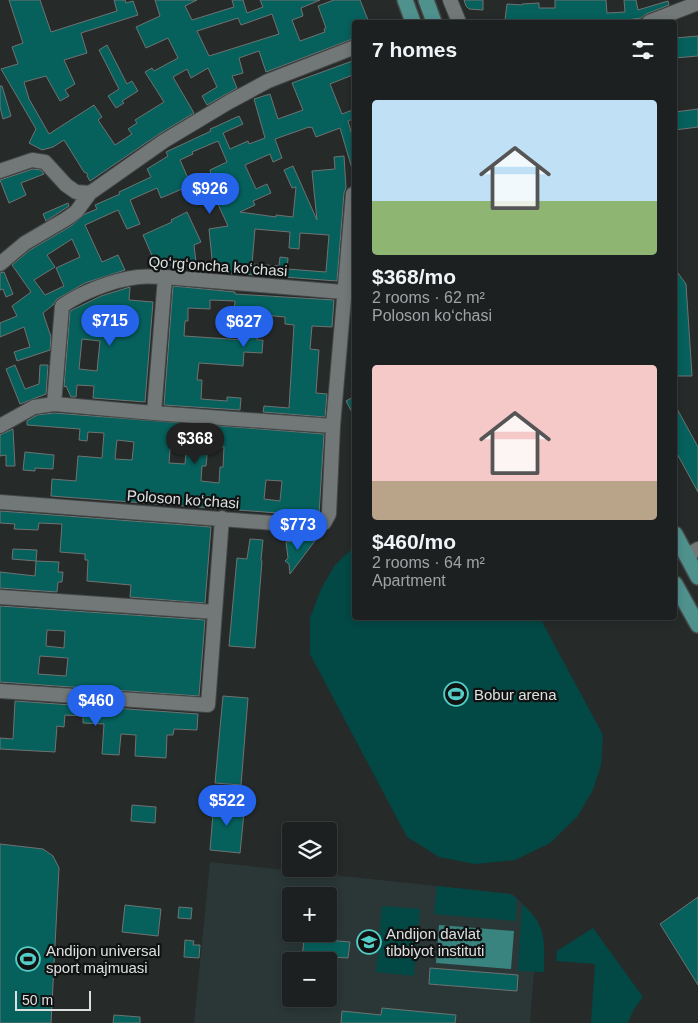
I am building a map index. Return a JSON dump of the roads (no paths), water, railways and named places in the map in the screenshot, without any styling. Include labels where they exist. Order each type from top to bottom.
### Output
[{"type":"main road","points":[[405,0],[413,20]]},
{"type":"main road","points":[[426,0],[433,20]]},
{"type":"main road","points":[[677,536],[692,552],[698,577]]},
{"type":"main road","points":[[677,588],[698,625]]},
{"type":"street","points":[[450,0],[458,20]]},
{"type":"street","points":[[654,20],[698,3]]},
{"type":"street","points":[[0,264],[25,243],[76,212],[90,193],[164,141],[268,80],[352,48]]},
{"type":"street","points":[[0,172],[32,160],[45,162],[66,185],[76,192],[90,193]]},
{"type":"street","name":"Poloson koʻchasi","points":[[0,502],[312,526],[324,523],[328,514],[333,426],[350,293],[352,227]]},
{"type":"street","points":[[154,413],[165,276]]},
{"type":"street","name":"Qoʻrgʻoncha koʻchasi","points":[[54,404],[62,306],[72,299],[98,287],[137,277],[165,276],[350,293]]},
{"type":"street","points":[[0,426],[34,407],[54,404],[333,426]]},
{"type":"street","points":[[0,691],[208,705],[222,518]]},
{"type":"street","points":[[0,597],[215,612]]},
{"type":"place","name":"Bobur arena","points":[[456,694]]},
{"type":"place","name":"Andijon davlat tibbiyot instituti","points":[[369,942]]},
{"type":"place","name":"Andijon universal sport majmuasi","points":[[28,959]]}]
